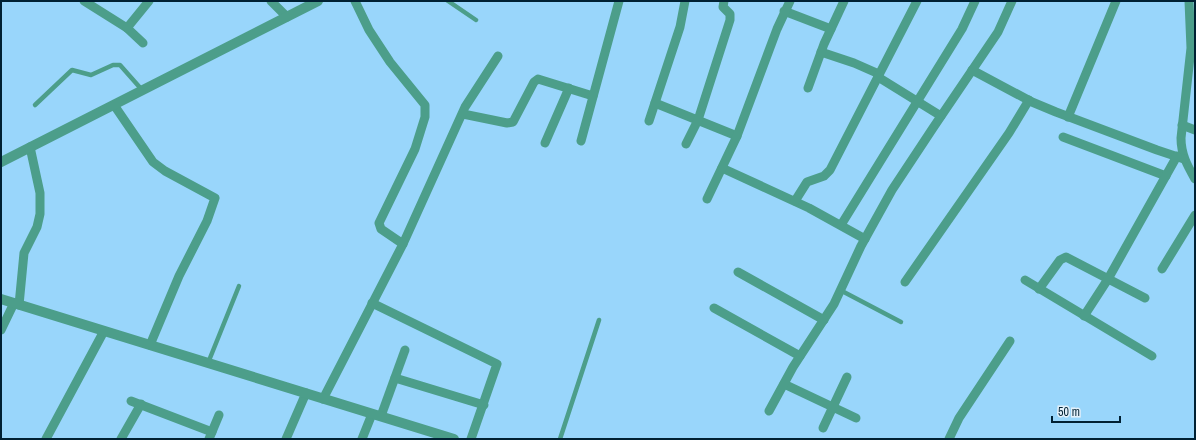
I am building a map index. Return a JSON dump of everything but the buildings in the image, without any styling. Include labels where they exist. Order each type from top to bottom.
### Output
[{"type":"street","points":[[84,1],[127,28],[143,43]]},
{"type":"street","points":[[127,28],[149,1]]},
{"type":"street","points":[[271,1],[287,17]]},
{"type":"street","points":[[1,162],[318,1]]},
{"type":"street","points":[[355,1],[369,30],[390,62],[425,105],[425,117],[415,149],[379,223],[381,229],[403,244]]},
{"type":"street","points":[[581,141],[619,1]]},
{"type":"street","points":[[649,121],[680,27],[685,1]]},
{"type":"street","points":[[686,144],[698,120],[730,20],[730,14],[724,7],[724,1]]},
{"type":"street","points":[[707,199],[737,136],[784,11],[790,1]]},
{"type":"street","points":[[808,88],[821,52],[844,1]]},
{"type":"street","points":[[795,201],[807,182],[824,176],[830,170],[917,1]]},
{"type":"street","points":[[841,225],[962,29],[975,1]]},
{"type":"street","points":[[769,411],[800,356],[824,320],[865,239],[892,190],[998,32],[1012,1]]},
{"type":"street","points":[[1068,117],[1116,1]]},
{"type":"street","points":[[1084,316],[1108,279],[1166,176],[1180,157],[1182,125],[1192,76],[1193,48],[1188,1]]},
{"type":"street","points":[[784,11],[831,29]]},
{"type":"street","points":[[821,52],[854,63],[878,76],[941,116]]},
{"type":"street","points":[[323,398],[403,244],[470,98],[498,56]]},
{"type":"street","points":[[972,70],[1029,100],[1068,117],[1180,157],[1195,179]]},
{"type":"street","points":[[462,114],[512,123],[516,119],[536,80],[543,79],[593,96]]},
{"type":"street","points":[[545,143],[568,88]]},
{"type":"street","points":[[905,282],[1008,133],[1029,100]]},
{"type":"street","points":[[655,103],[737,136]]},
{"type":"street","points":[[114,105],[153,162],[165,171],[214,198],[207,221],[179,276],[150,345]]},
{"type":"street","points":[[1182,125],[1195,130]]},
{"type":"street","points":[[1063,137],[1166,176]]},
{"type":"street","points":[[1,330],[16,304],[24,253],[37,227],[40,214],[40,194],[30,148]]},
{"type":"street","points":[[722,168],[795,201],[865,239]]},
{"type":"street","points":[[1162,269],[1195,215]]},
{"type":"street","points":[[1039,289],[1064,257],[1145,298]]},
{"type":"street","points":[[738,272],[824,320]]},
{"type":"street","points":[[1025,280],[1152,356]]},
{"type":"street","points":[[1,300],[454,439]]},
{"type":"street","points":[[372,302],[497,364],[471,439]]},
{"type":"street","points":[[714,308],[800,356]]},
{"type":"street","points":[[46,439],[104,331]]},
{"type":"street","points":[[949,439],[959,418],[1010,341]]},
{"type":"street","points":[[362,439],[377,415],[395,378],[405,350]]},
{"type":"street","points":[[823,428],[847,377]]},
{"type":"street","points":[[395,378],[484,405]]},
{"type":"street","points":[[784,384],[856,418]]},
{"type":"street","points":[[286,439],[306,394]]},
{"type":"street","points":[[131,401],[211,435],[219,415]]},
{"type":"street","points":[[122,439],[141,404]]},
{"type":"lane","points":[[448,1],[476,20]]},
{"type":"lane","points":[[35,105],[72,70],[91,75],[113,65],[120,65],[142,90]]},
{"type":"lane","points":[[208,363],[239,286]]},
{"type":"lane","points":[[840,290],[901,322]]},
{"type":"lane","points":[[560,439],[599,320]]}]
